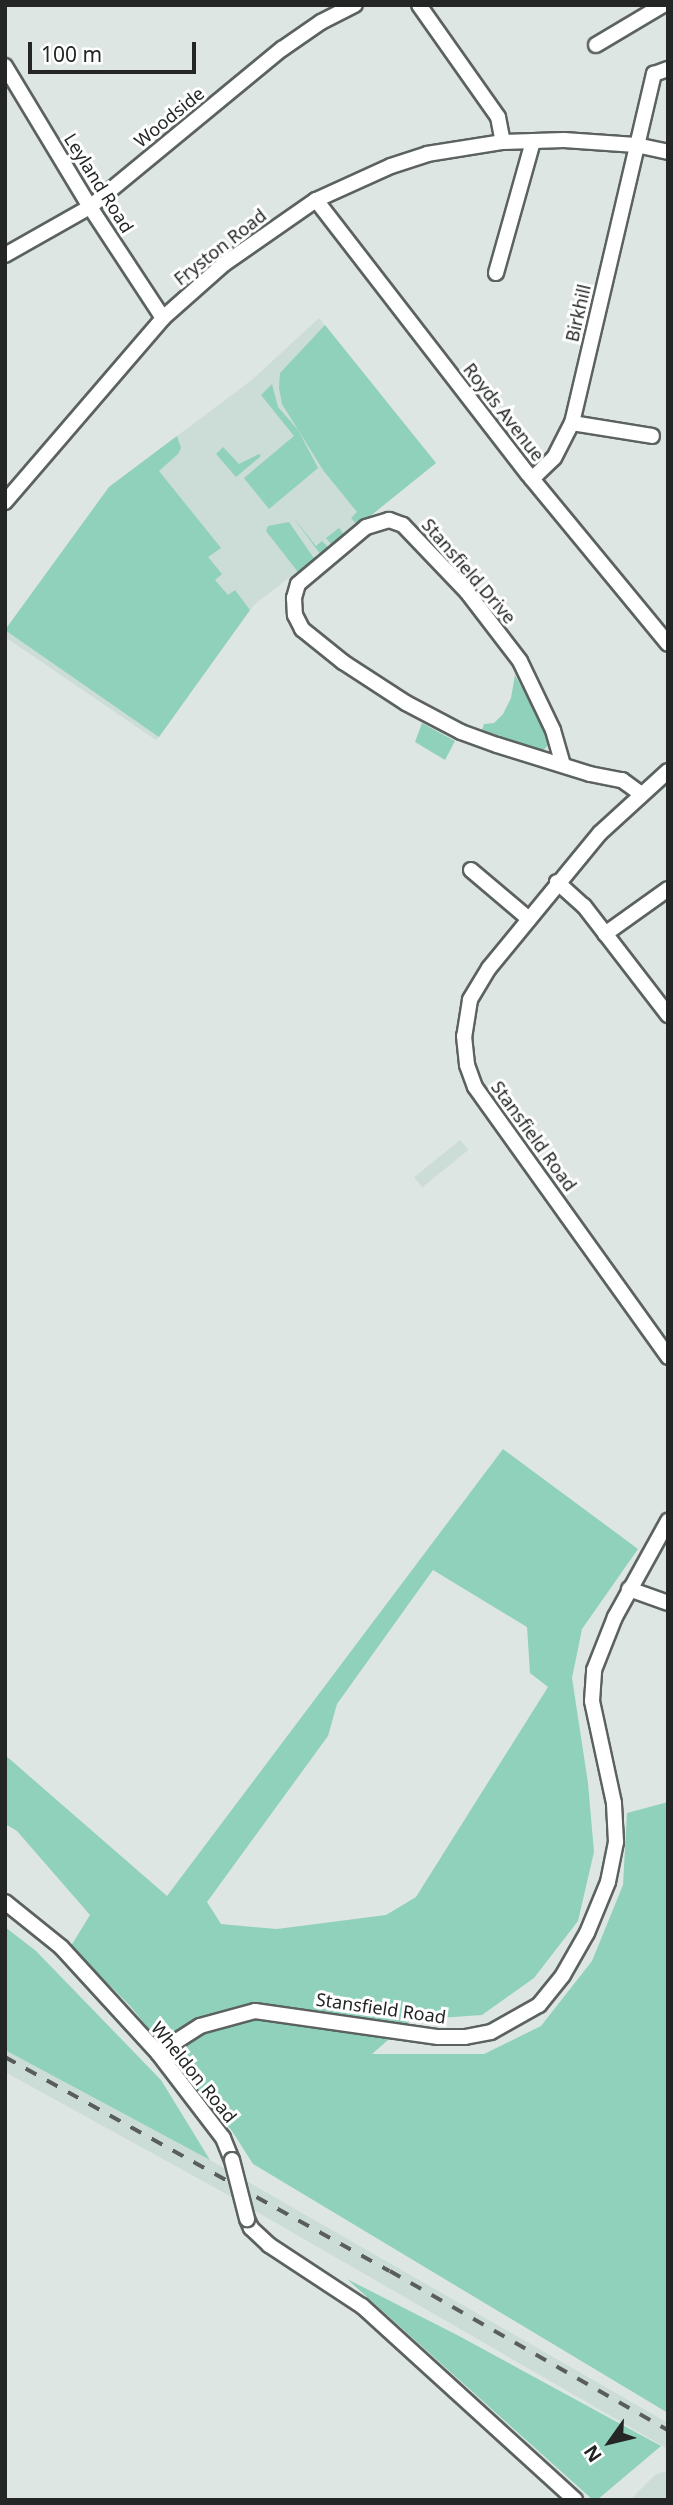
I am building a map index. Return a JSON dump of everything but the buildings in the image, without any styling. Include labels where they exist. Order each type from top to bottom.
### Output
[{"type":"street","name":"Woodside","points":[[5,255],[90,206],[282,48],[321,22],[355,5]]},
{"type":"street","points":[[419,5],[498,117],[503,142]]},
{"type":"street","points":[[596,46],[649,11],[663,5]]},
{"type":"street","name":"Leyland Road","points":[[5,66],[90,206],[163,318]]},
{"type":"street","name":"Birkhill","points":[[532,479],[554,458],[572,423],[654,74],[668,69]]},
{"type":"street","points":[[496,273],[533,141]]},
{"type":"street","name":"Fryston Road","points":[[5,502],[163,318],[224,264],[316,200],[391,166],[427,155],[503,142],[636,145],[668,152]]},
{"type":"street","name":"Royds Avenue","points":[[316,200],[532,479],[668,643]]},
{"type":"street","points":[[572,423],[652,436]]},
{"type":"street","name":"Stansfield Drive","points":[[563,765],[554,730],[520,661],[467,592],[403,525],[389,520],[366,527],[298,584],[294,598],[295,615],[302,629],[342,662],[405,703],[454,729],[563,765],[622,780],[641,794]]},
{"type":"street","name":"Stansfield Road","points":[[668,771],[600,833],[489,968],[470,1000],[464,1036],[467,1065],[475,1087],[668,1357]]},
{"type":"street","points":[[471,870],[529,919]]},
{"type":"street","points":[[557,882],[584,906],[668,1015]]},
{"type":"street","points":[[605,934],[668,889]]},
{"type":"street","name":"Stansfield Road","points":[[158,2053],[201,2026],[255,2011],[438,2037],[465,2037],[492,2032],[539,2005],[563,1975],[587,1934],[608,1882],[615,1842],[614,1803],[592,1700],[594,1670],[629,1589],[668,1521]]},
{"type":"street","points":[[629,1589],[668,1603]]},
{"type":"street","name":"Wheldon Road","points":[[5,1902],[61,1947],[158,2053],[223,2138],[251,2228],[269,2245],[362,2306],[575,2500]]},
{"type":"shaded area","points":[[319,318],[436,463],[254,605],[156,740],[5,637],[5,630],[109,487],[253,379]]},
{"type":"shaded area","points":[[460,1140],[468,1150],[422,1187],[414,1177]]},
{"type":"shaded area","points":[[5,2050],[210,2160],[668,2423],[668,2449],[219,2190],[5,2072]]},
{"type":"shaded area","points":[[668,2473],[668,2500],[630,2500],[655,2475]]},
{"type":"green space","points":[[325,325],[436,463],[358,526],[351,518],[357,512],[323,470],[282,404],[279,388],[280,373]]},
{"type":"green space","points":[[272,384],[278,407],[298,430],[318,468],[269,509],[244,478],[294,436],[261,395]]},
{"type":"green space","points":[[177,436],[181,448],[178,454],[159,471],[221,548],[208,557],[222,574],[215,580],[228,595],[235,590],[250,610],[159,737],[5,630],[109,487]]},
{"type":"green space","points":[[223,447],[239,464],[259,454],[261,456],[236,477],[216,454]]},
{"type":"green space","points":[[292,516],[316,546],[322,541],[328,547],[331,544],[326,538],[339,528],[345,536],[321,555]]},
{"type":"green space","points":[[289,522],[313,557],[317,558],[298,572],[266,531],[268,526]]},
{"type":"green space","points":[[515,675],[549,736],[549,744],[542,752],[482,730],[484,724],[494,723],[503,714],[511,698]]},
{"type":"green space","points":[[422,723],[455,741],[445,760],[415,742]]},
{"type":"green space","points":[[503,1449],[638,1549],[582,1629],[572,1678],[588,1783],[594,1852],[578,1921],[534,1978],[482,2015],[411,2020],[372,2054],[484,2054],[541,2026],[592,1961],[623,1885],[627,1813],[668,1802],[668,2413],[253,2164],[232,2131],[131,2007],[71,1946],[90,1915],[17,1831],[5,1824],[5,1755],[167,1896]],"holes":[[[433,1570],[527,1627],[530,1673],[548,1687],[416,1897],[386,1915],[277,1929],[221,1924],[207,1902],[328,1736],[337,1704]]]},
{"type":"green space","points":[[5,1927],[36,1951],[161,2080],[210,2160],[5,2050]]},
{"type":"green space","points":[[347,2279],[459,2336],[661,2446],[597,2500],[593,2500]]},
{"type":"railway","points":[[5,2057],[390,2271],[668,2430]]}]
